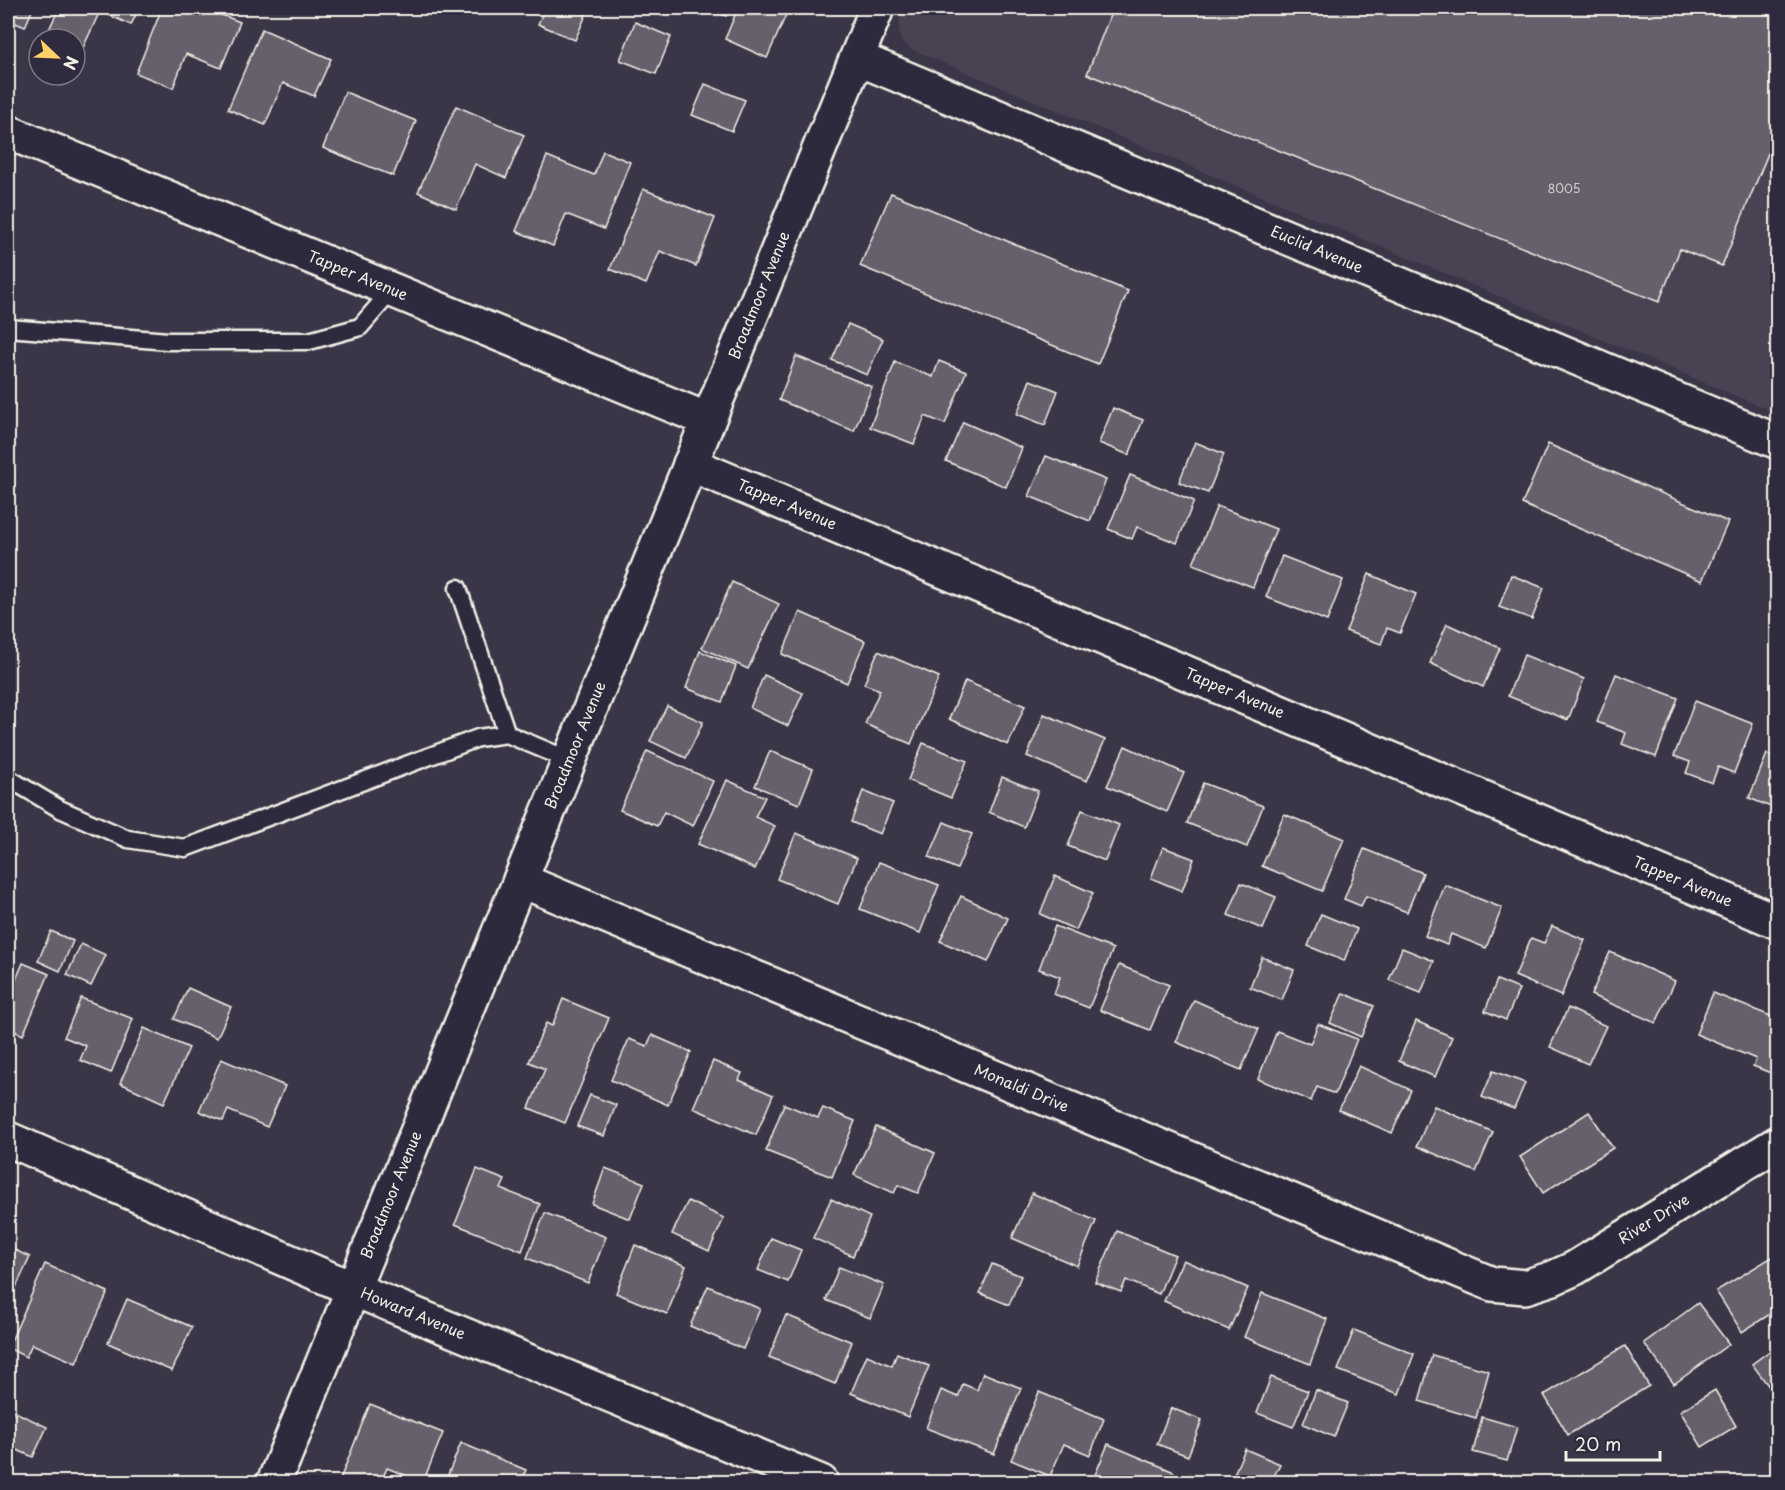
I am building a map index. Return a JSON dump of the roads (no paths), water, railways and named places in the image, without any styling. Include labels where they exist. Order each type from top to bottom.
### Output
[{"type":"street","name":"Broadmoor Avenue","points":[[274,1482],[877,8]]},
{"type":"street","name":"Euclid Avenue","points":[[856,58],[1778,442]]},
{"type":"street","name":"Tapper Avenue","points":[[8,132],[708,420]]},
{"type":"street","name":"Tapper Avenue","points":[[690,464],[1778,922]]},
{"type":"street","name":"Monaldi Drive","points":[[520,880],[1492,1284],[1525,1287]]},
{"type":"street","name":"Howard Avenue","points":[[8,1139],[353,1289],[821,1482]]},
{"type":"street","name":"River Drive","points":[[1525,1287],[1575,1268],[1778,1143]]},
{"type":"lane","points":[[8,328],[168,341],[309,342],[360,327],[392,290]]},
{"type":"lane","points":[[458,588],[507,734]]},
{"type":"lane","points":[[8,778],[60,809],[128,839],[185,848],[478,738],[507,734],[569,760]]}]
